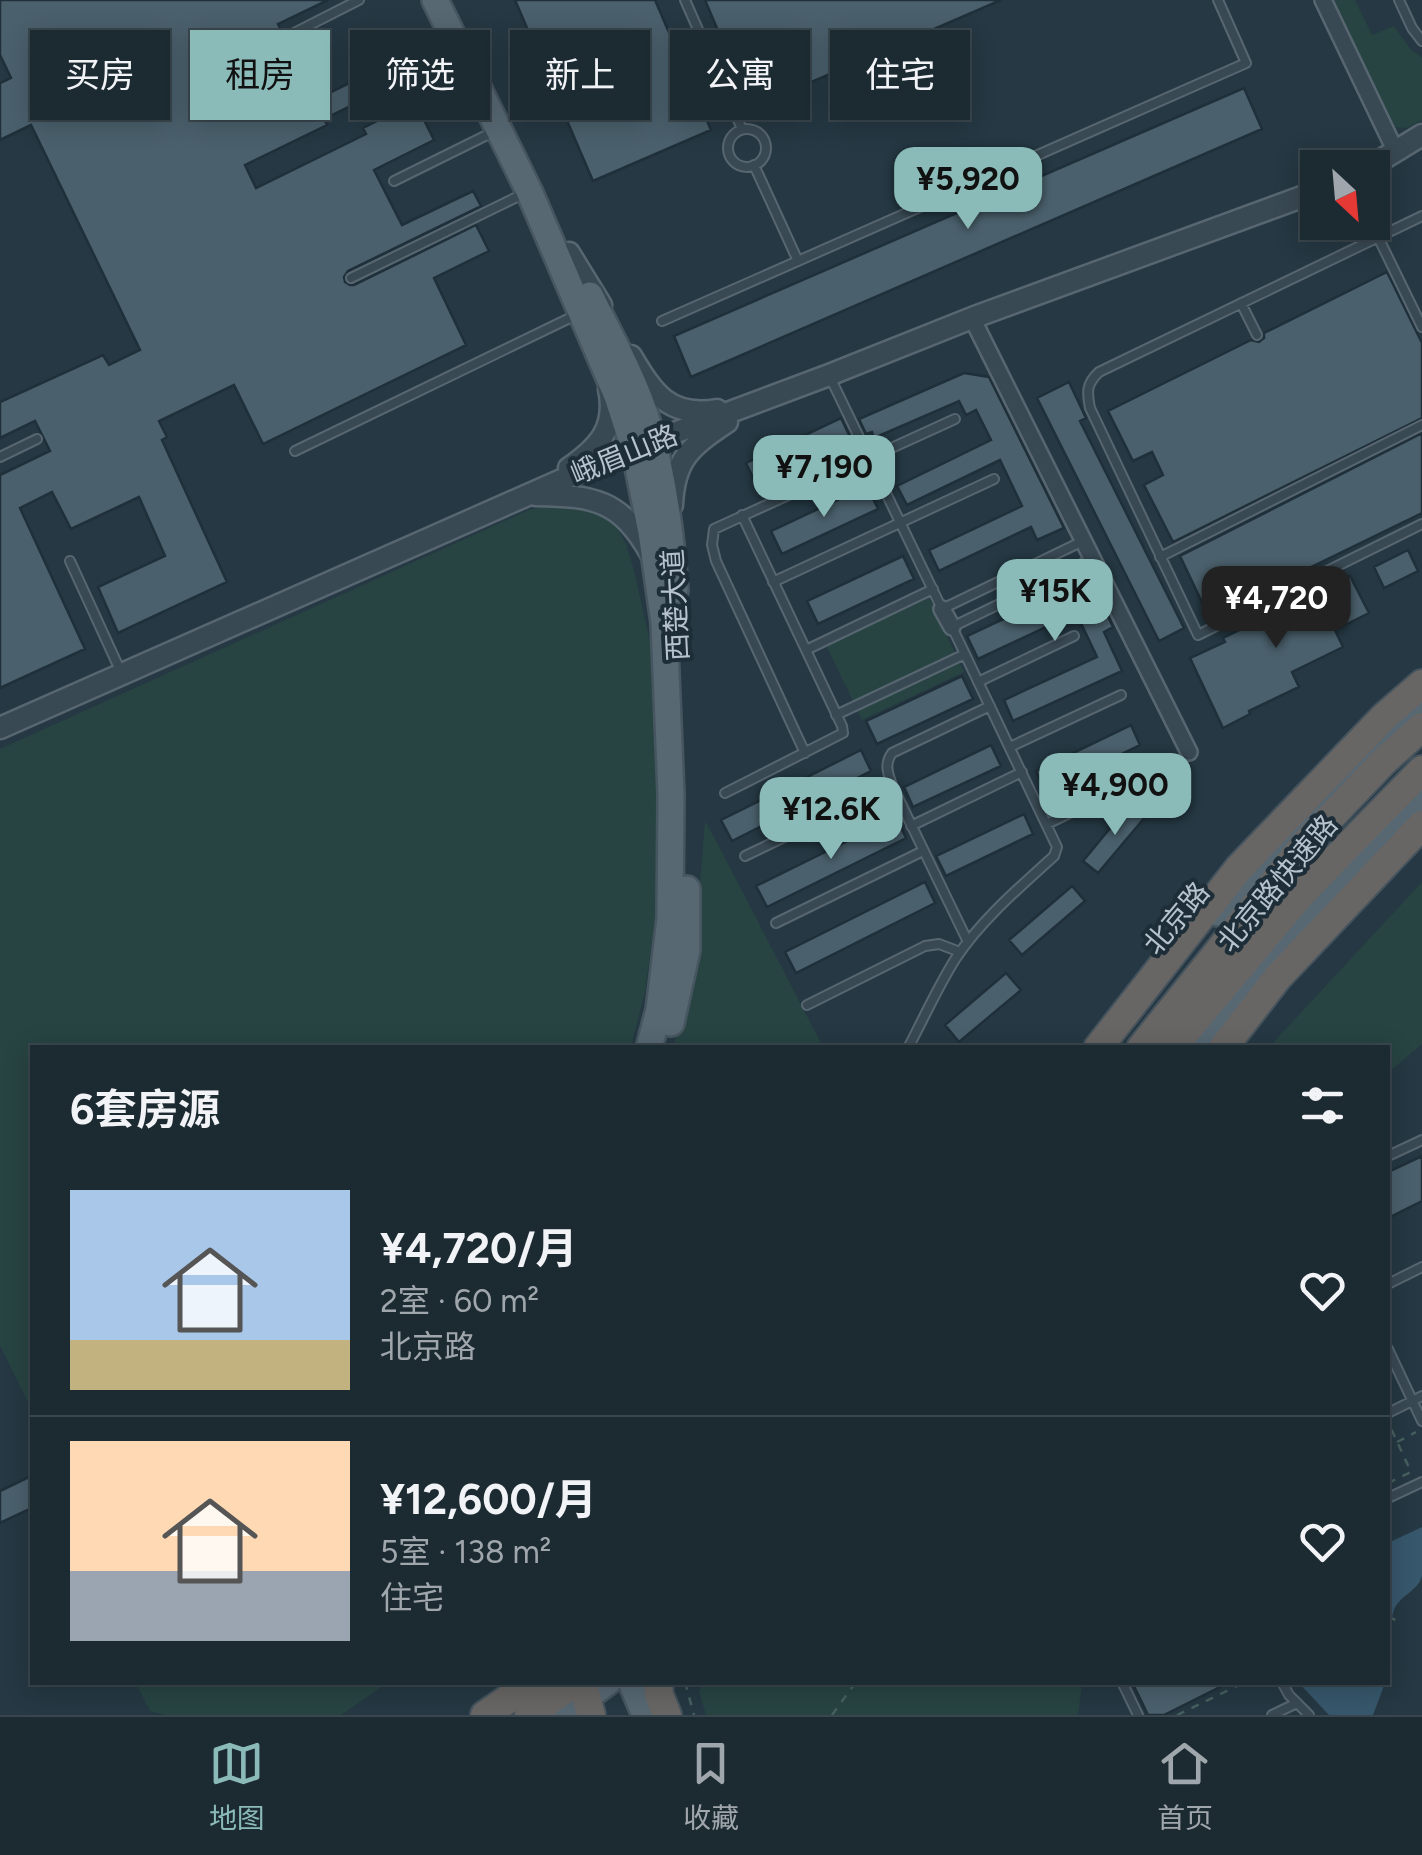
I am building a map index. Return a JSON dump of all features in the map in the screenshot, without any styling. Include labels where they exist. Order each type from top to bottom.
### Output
[{"type":"highway","points":[[1100,1045],[1240,868],[1384,717],[1422,684]]},
{"type":"highway","name":"北京路快速路","points":[[1143,1045],[1304,845],[1422,727]]},
{"type":"highway","name":"北京路快速路","points":[[1175,1045],[1301,894],[1422,770]]},
{"type":"highway","points":[[1225,1045],[1278,976],[1422,824]]},
{"type":"highway","points":[[484,1715],[528,1685]]},
{"type":"highway","points":[[658,1685],[667,1715]]},
{"type":"highway","points":[[529,1715],[584,1696]]},
{"type":"main road","name":"西楚大道","points":[[435,0],[529,191],[626,420],[643,444],[672,537],[688,920],[687,950],[665,1045]]},
{"type":"main road","name":"西楚大道","points":[[529,191],[569,253],[644,411],[643,444],[664,623],[672,794],[670,918],[659,1010],[649,1045]]},
{"type":"main road","name":"北京路","points":[[1113,1045],[1198,936],[1316,804],[1422,707]]},
{"type":"main road","points":[[1198,1045],[1281,941],[1422,796]]},
{"type":"main road","points":[[469,1715],[512,1685]]},
{"type":"main road","points":[[632,1685],[645,1715]]},
{"type":"street","points":[[1322,0],[1396,152]]},
{"type":"street","points":[[1390,155],[1421,137]]},
{"type":"street","name":"峨眉山路","points":[[0,728],[643,444],[1300,199]]},
{"type":"street","points":[[569,253],[649,386],[665,401],[676,408],[700,412],[753,403]]},
{"type":"street","points":[[972,318],[1188,752]]},
{"type":"street","points":[[528,495],[584,457],[606,432],[611,400],[604,368]]},
{"type":"street","points":[[672,537],[673,483],[678,467],[697,442],[753,403]]},
{"type":"street","points":[[528,495],[598,500],[626,519],[656,562]]},
{"type":"street","points":[[942,608],[952,627]]},
{"type":"lane","points":[[300,30],[359,0]]},
{"type":"lane","points":[[684,0],[742,129]]},
{"type":"lane","points":[[662,321],[1246,63],[1218,0]]},
{"type":"lane","points":[[1399,0],[1422,41]]},
{"type":"lane","points":[[394,181],[499,129]]},
{"type":"lane","points":[[742,129],[755,130],[764,139],[766,152],[758,164],[746,167],[733,162],[728,150],[731,137],[742,129]]},
{"type":"lane","points":[[754,164],[798,262]]},
{"type":"lane","points":[[351,278],[529,191]]},
{"type":"lane","points":[[1390,231],[1422,216]]},
{"type":"lane","points":[[1372,240],[1099,372],[1090,380],[1087,391],[1090,408],[1198,636],[1422,524]]},
{"type":"lane","points":[[1379,240],[1422,327]]},
{"type":"lane","points":[[1241,303],[1257,336]]},
{"type":"lane","points":[[295,451],[580,314]]},
{"type":"lane","points":[[829,375],[942,608],[1083,541]]},
{"type":"lane","points":[[805,753],[714,555],[714,529],[956,419]]},
{"type":"lane","points":[[1160,557],[1323,471],[1422,425]]},
{"type":"lane","points":[[0,457],[37,439]]},
{"type":"lane","points":[[774,582],[994,479]]},
{"type":"lane","points":[[725,793],[842,733],[742,515]]},
{"type":"lane","points":[[910,1045],[960,952],[1054,856],[1058,847],[952,627],[1092,559]]},
{"type":"lane","points":[[70,562],[122,674]]},
{"type":"lane","points":[[806,650],[933,589]]},
{"type":"lane","points":[[978,682],[1074,636]]},
{"type":"lane","points":[[836,715],[965,654]]},
{"type":"lane","points":[[1010,747],[1121,695]]},
{"type":"lane","points":[[968,942],[892,785],[888,759],[990,706]]},
{"type":"lane","points":[[911,826],[1022,772]]},
{"type":"lane","points":[[1047,824],[1152,773]]},
{"type":"lane","points":[[745,856],[892,785]]},
{"type":"lane","points":[[776,924],[923,851]]},
{"type":"lane","points":[[807,1006],[925,946],[940,944],[960,952]]},
{"type":"lane","points":[[1390,1155],[1422,1140]]},
{"type":"lane","points":[[1390,1283],[1422,1267]]},
{"type":"lane","points":[[1390,1354],[1422,1421]]},
{"type":"lane","points":[[1390,1412],[1422,1396]]},
{"type":"lane","points":[[1390,1497],[1422,1482]]},
{"type":"lane","points":[[1123,1685],[1138,1715]]},
{"type":"lane","points":[[1284,1685],[1309,1715]]},
{"type":"lane","points":[[1272,1715],[1297,1703]]},
{"type":"path","points":[[1390,1428],[1411,1472],[1390,1483]]},
{"type":"path","points":[[1397,1442],[1422,1430]]},
{"type":"path","points":[[1390,1618],[1396,1620]]},
{"type":"path","points":[[686,1685],[694,1715]]},
{"type":"path","points":[[832,1715],[854,1685]]},
{"type":"path","points":[[1177,1715],[1239,1685]]},
{"type":"green space","points":[[1332,0],[1355,0],[1372,35],[1394,26],[1412,51],[1422,57],[1422,120],[1406,128],[1396,127]]},
{"type":"green space","points":[[563,502],[592,510],[616,526],[634,570],[654,660],[659,894],[645,991],[632,1045],[30,1045],[30,1407],[0,1345],[0,749],[529,510]]},
{"type":"green space","points":[[928,596],[964,672],[862,720],[826,645]]},
{"type":"green space","points":[[705,821],[822,1045],[674,1045],[698,907]]},
{"type":"green space","points":[[1422,882],[1422,1044],[1390,1071],[1390,1045],[1271,1045]]},
{"type":"green space","points":[[137,1685],[384,1685],[341,1715],[165,1715],[150,1711]]},
{"type":"green space","points":[[701,1685],[1082,1685],[1078,1715],[706,1715],[699,1691]]},
{"type":"water","points":[[1422,1527],[1422,1576],[1393,1613],[1390,1667],[1390,1542]]},
{"type":"water","points":[[1301,1685],[1384,1685],[1373,1715],[1329,1715]]},
{"type":"building","points":[[0,0],[328,0],[278,24],[281,30],[190,30],[190,120],[324,120],[327,125],[245,165],[256,188],[366,134],[363,128],[379,120],[424,120],[434,140],[374,170],[402,225],[473,191],[481,206],[348,271],[345,282],[354,285],[476,225],[489,251],[434,278],[466,345],[263,444],[234,385],[159,421],[167,437],[162,440],[227,582],[118,633],[98,587],[165,556],[139,497],[71,529],[52,492],[20,508],[85,649],[0,688],[0,475],[50,451],[35,421],[0,438],[0,402],[103,355],[109,365],[140,350],[31,125],[0,140],[0,83],[11,78],[0,55]]},
{"type":"building","points":[[515,0],[655,0],[670,35],[670,120],[707,120],[711,130],[593,181],[567,120],[650,120],[650,30],[528,30]]},
{"type":"building","points":[[705,0],[1001,0],[932,30],[830,30],[830,74],[810,83],[810,30],[718,30]]},
{"type":"building","points":[[350,83],[350,106],[330,116],[330,93]]},
{"type":"building","points":[[1244,88],[1262,129],[691,377],[674,336]]},
{"type":"building","points":[[1387,272],[1422,343],[1422,418],[1173,542],[1144,485],[1163,475],[1152,452],[1133,461],[1108,411],[1251,340],[1259,342],[1264,333]]},
{"type":"building","points":[[964,373],[989,377],[1064,528],[1037,540],[1031,527],[939,571],[929,550],[1022,506],[1000,460],[907,505],[897,486],[991,440],[976,410],[966,415],[959,401],[874,438],[872,432],[866,434],[859,419]]},
{"type":"building","points":[[1069,382],[1086,418],[1080,421],[1184,628],[1159,641],[1037,398]]},
{"type":"building","points":[[841,418],[852,441],[757,486],[746,463]]},
{"type":"building","points":[[1422,433],[1422,513],[1209,617],[1180,556]]},
{"type":"building","points":[[867,486],[878,509],[782,554],[771,531]]},
{"type":"building","points":[[1408,550],[1418,571],[1384,588],[1374,567]]},
{"type":"building","points":[[903,556],[914,579],[818,624],[807,601]]},
{"type":"building","points":[[1084,575],[1113,627],[1104,632],[1122,671],[1013,721],[1004,700],[1097,657],[1076,613],[978,659],[967,636],[1065,590],[1062,585]]},
{"type":"building","points":[[1350,576],[1369,613],[1335,630],[1343,647],[1292,672],[1299,687],[1223,728],[1190,658]]},
{"type":"building","points":[[962,676],[973,699],[877,744],[866,721]]},
{"type":"building","points":[[1131,725],[1140,745],[1046,791],[1036,771]]},
{"type":"building","points":[[991,745],[1001,766],[913,807],[904,787]]},
{"type":"building","points":[[861,750],[871,771],[732,841],[721,820]]},
{"type":"building","points":[[1131,803],[1146,816],[1098,873],[1083,861]]},
{"type":"building","points":[[1024,814],[1033,834],[946,876],[936,856]]},
{"type":"building","points":[[896,817],[906,838],[767,907],[756,886]]},
{"type":"building","points":[[925,882],[935,903],[796,973],[785,952]]},
{"type":"building","points":[[1072,886],[1085,901],[1022,955],[1009,940]]},
{"type":"building","points":[[1006,973],[1021,990],[959,1042],[945,1025]]},
{"type":"building","points":[[1422,1156],[1422,1201],[1390,1217],[1390,1171]]},
{"type":"building","points":[[29,1477],[30,1509],[0,1523],[0,1491]]},
{"type":"building","points":[[1133,1685],[1224,1685],[1164,1715],[1148,1715]]}]
